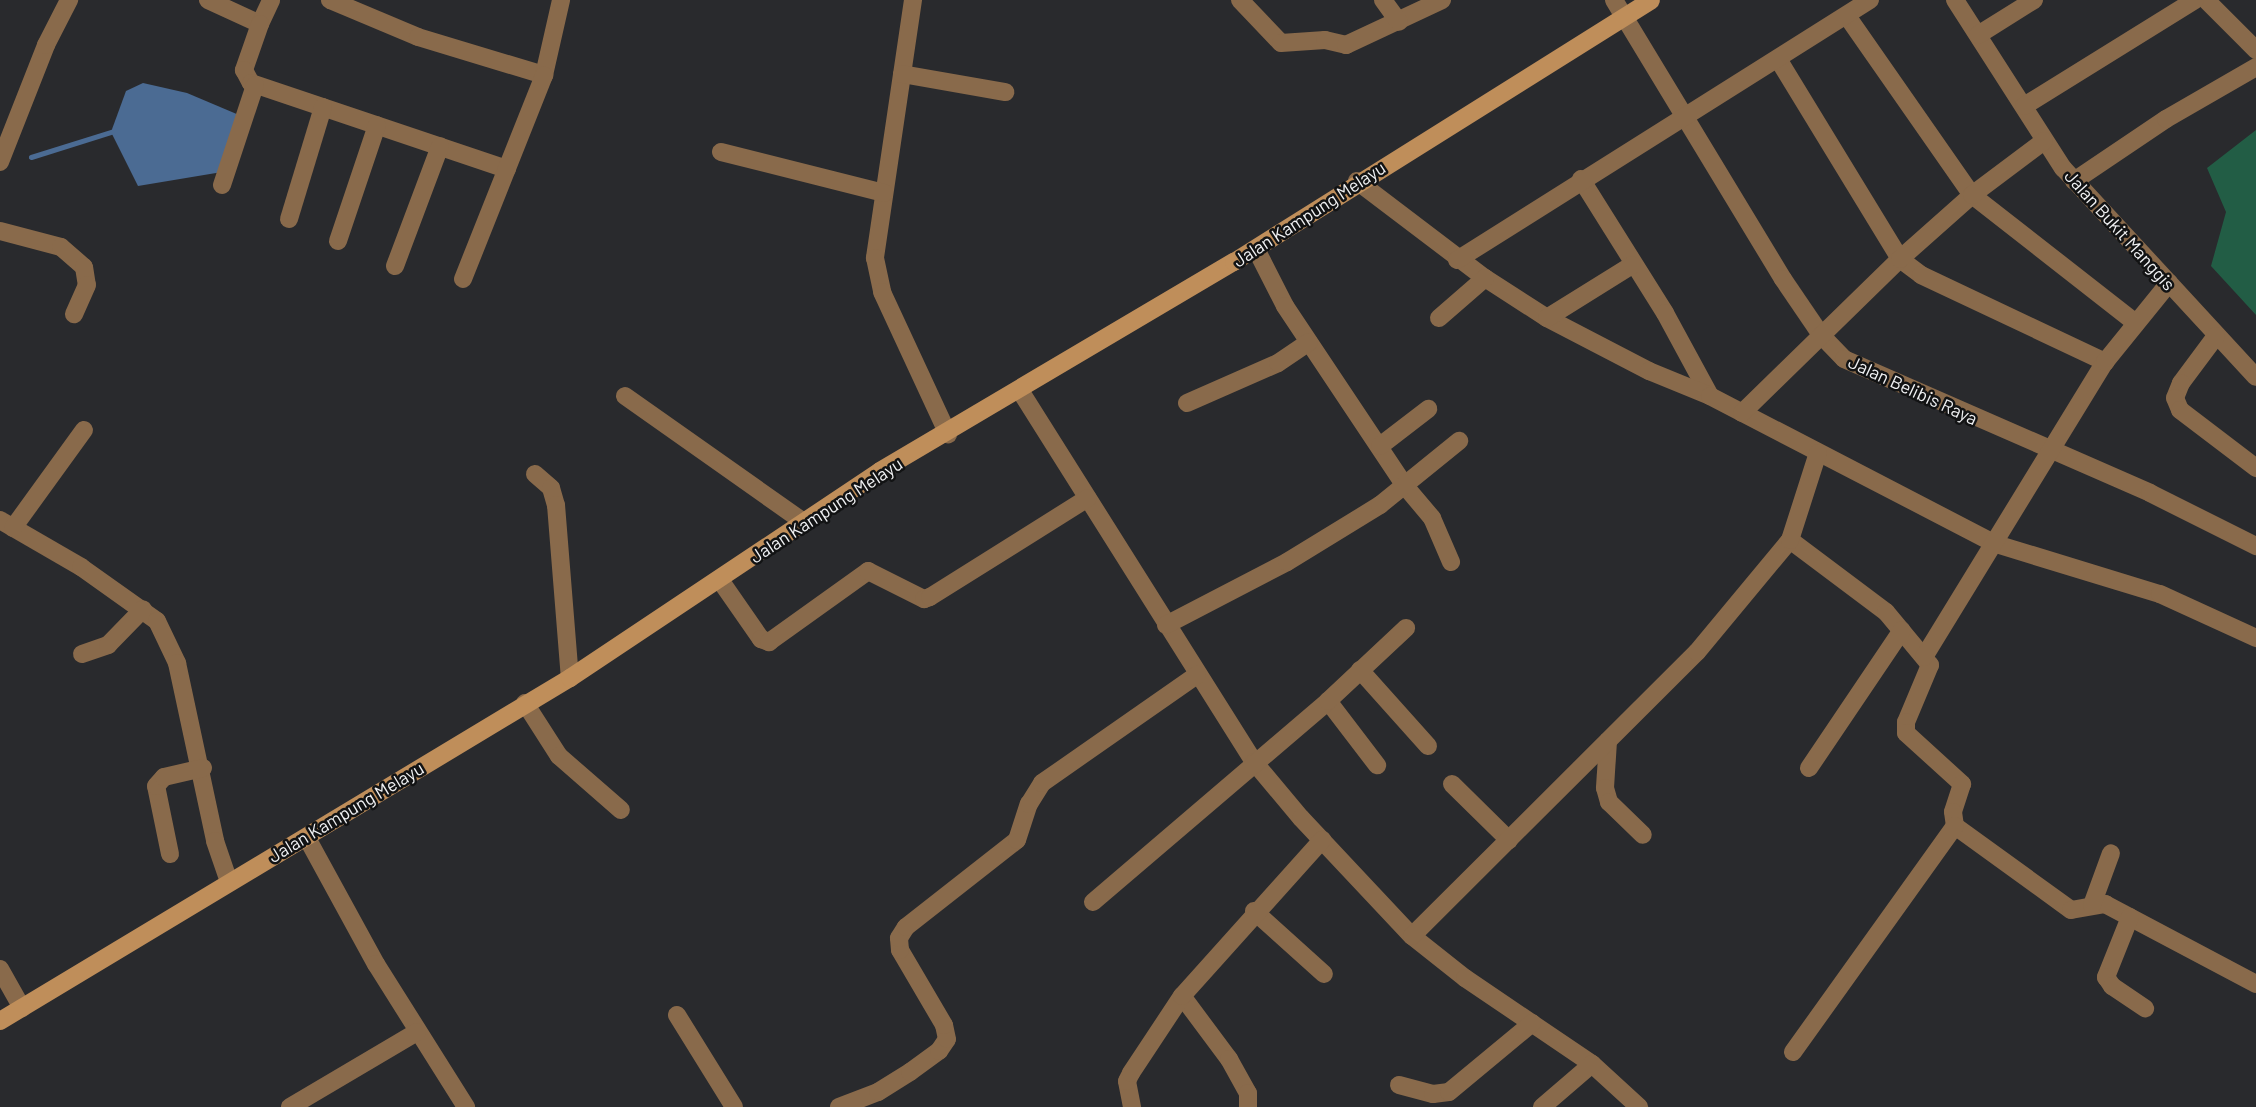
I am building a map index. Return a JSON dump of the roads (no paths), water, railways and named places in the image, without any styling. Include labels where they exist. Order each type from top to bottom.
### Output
[{"type":"main road","name":"Jalan Kampung Melayu","points":[[0,1021],[570,678],[880,471],[1021,392],[1651,0]]},
{"type":"street","points":[[0,162],[6,127],[69,0]]},
{"type":"street","points":[[208,0],[260,24]]},
{"type":"street","points":[[271,0],[244,70],[255,85],[508,169]]},
{"type":"street","points":[[330,0],[418,37],[544,75]]},
{"type":"street","points":[[463,279],[544,75],[561,0]]},
{"type":"street","points":[[913,0],[875,258],[882,292],[948,434]]},
{"type":"street","points":[[1240,0],[1281,43],[1325,40],[1356,44],[1442,0]]},
{"type":"street","points":[[1383,0],[1399,22]]},
{"type":"street","name":"Jalan Belibis Raya","points":[[1614,0],[1821,335],[1851,364],[2049,452],[2150,493],[2256,546]]},
{"type":"street","points":[[1457,260],[1581,179],[1870,0]]},
{"type":"street","name":"Jalan Bukit Manggis","points":[[1955,0],[2044,141],[2074,181],[2256,377]]},
{"type":"street","points":[[1978,35],[2034,0]]},
{"type":"street","points":[[2024,106],[2194,0]]},
{"type":"street","points":[[2206,0],[2256,50]]},
{"type":"street","points":[[1847,16],[1972,195],[2136,323]]},
{"type":"street","points":[[1778,59],[1900,259],[1921,275],[2105,362]]},
{"type":"street","points":[[2074,181],[2166,119],[2256,67]]},
{"type":"street","points":[[902,75],[1005,92]]},
{"type":"street","points":[[222,184],[255,85]]},
{"type":"street","points":[[289,219],[323,107]]},
{"type":"street","points":[[338,241],[377,125]]},
{"type":"street","points":[[1742,412],[1900,259],[1972,195],[2044,141]]},
{"type":"street","points":[[395,266],[440,146]]},
{"type":"street","points":[[721,152],[884,193]]},
{"type":"street","points":[[1581,179],[1632,265],[1665,313],[1710,396]]},
{"type":"street","points":[[1357,181],[1457,260],[1547,318],[1649,371],[1710,396],[1996,544],[2160,594],[2256,638]]},
{"type":"street","points":[[0,231],[61,247],[79,260],[88,275],[74,314]]},
{"type":"street","points":[[1256,248],[1309,342],[1405,486],[1432,518],[1451,562]]},
{"type":"street","points":[[1547,318],[1632,265]]},
{"type":"street","points":[[1439,318],[1485,278]]},
{"type":"street","points":[[1924,657],[1996,544],[2105,362],[2169,283]]},
{"type":"street","points":[[2216,336],[2181,383],[2175,398],[2180,410],[2256,468]]},
{"type":"street","points":[[1187,403],[1278,363],[1309,342]]},
{"type":"street","points":[[1021,392],[1254,762],[1412,936],[1592,1064],[1639,1107]]},
{"type":"street","points":[[625,396],[805,523]]},
{"type":"street","points":[[1380,446],[1428,409]]},
{"type":"street","points":[[84,430],[6,524],[143,609],[157,621],[177,663],[203,768],[215,841],[229,882]]},
{"type":"street","points":[[1166,625],[1287,562],[1405,486],[1459,440]]},
{"type":"street","points":[[1412,936],[1697,652],[1790,540],[1818,453]]},
{"type":"street","points":[[535,474],[551,488],[556,505],[570,678]]},
{"type":"street","points":[[720,580],[761,639],[769,642],[868,571],[924,599],[930,597],[1088,498]]},
{"type":"street","points":[[1790,540],[1856,587],[1902,630],[1924,657],[1930,666],[1929,676],[1906,722],[1906,733],[1962,785],[1953,812],[1955,826],[1793,1052]]},
{"type":"street","points":[[82,654],[108,645],[143,609]]},
{"type":"street","points":[[1093,902],[1328,701],[1406,628]]},
{"type":"street","points":[[1809,768],[1902,630]]},
{"type":"street","points":[[1360,670],[1428,746]]},
{"type":"street","points":[[839,1107],[878,1092],[910,1072],[939,1051],[947,1039],[944,1025],[900,950],[899,938],[906,927],[1017,840],[1029,804],[1042,783],[1197,675]]},
{"type":"street","points":[[1328,701],[1377,765]]},
{"type":"street","points":[[525,703],[559,756],[621,810]]},
{"type":"street","points":[[1608,741],[1605,788],[1609,802],[1643,835]]},
{"type":"street","points":[[170,854],[156,786],[164,777],[203,768]]},
{"type":"street","points":[[1452,784],[1508,840]]},
{"type":"street","points":[[1955,826],[2071,911],[2105,904],[2256,984]]},
{"type":"street","points":[[307,838],[417,1032],[466,1107]]},
{"type":"street","points":[[1132,1107],[1127,1081],[1182,996],[1254,911],[1322,840]]},
{"type":"street","points":[[2092,905],[2111,853]]},
{"type":"street","points":[[1254,911],[1324,974]]},
{"type":"street","points":[[2130,917],[2106,977],[2112,986],[2145,1008]]},
{"type":"street","points":[[0,969],[22,1008]]},
{"type":"street","points":[[1182,996],[1229,1059],[1248,1093],[1248,1107]]},
{"type":"street","points":[[677,1015],[734,1107]]},
{"type":"street","points":[[1399,1085],[1433,1094],[1449,1092],[1532,1023]]},
{"type":"street","points":[[290,1107],[417,1032]]},
{"type":"street","points":[[1542,1107],[1592,1064]]},
{"type":"water","points":[[143,83],[187,93],[239,115],[222,172],[138,186],[111,132],[126,91]]},
{"type":"waterway","points":[[31,157],[111,132]]}]
